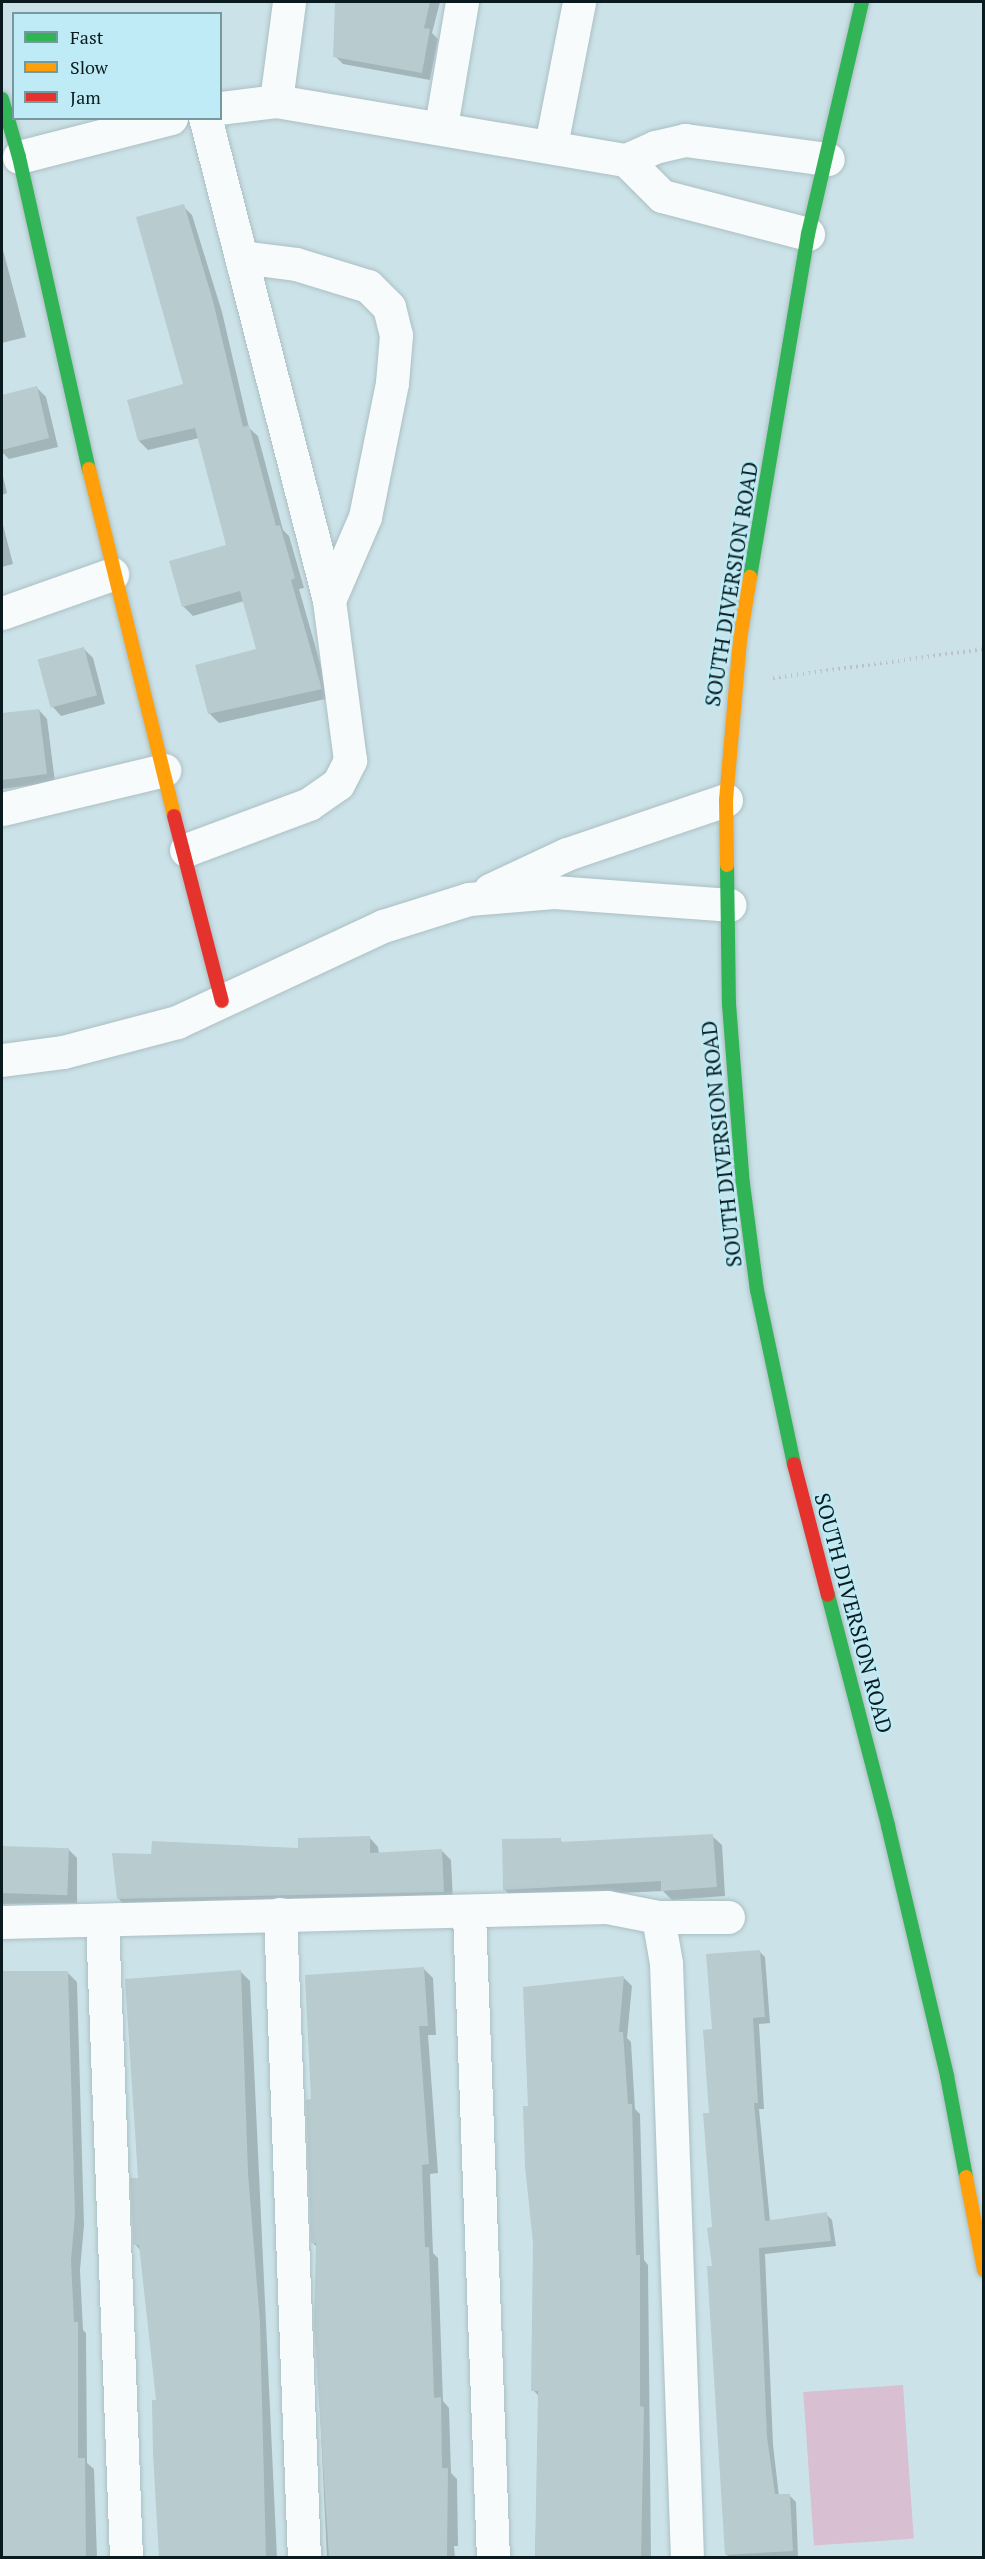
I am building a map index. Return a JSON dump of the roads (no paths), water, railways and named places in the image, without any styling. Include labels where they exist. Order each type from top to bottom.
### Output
[{"type":"main road","name":"SOUTH DIVERSION ROAD","points":[[862,2],[828,159],[808,234],[734,684],[726,800],[730,905],[729,1004],[743,1184],[757,1290],[792,1454],[888,1826],[947,2076],[984,2270]]},
{"type":"main road","points":[[2,99],[19,157],[112,574],[186,850],[222,1001]]},
{"type":"street","points":[[276,101],[290,2]]},
{"type":"street","points":[[441,126],[462,2]]},
{"type":"street","points":[[551,145],[579,2]]},
{"type":"street","points":[[222,108],[276,101],[441,126],[626,160],[662,196],[808,234]]},
{"type":"street","points":[[19,157],[163,120]]},
{"type":"street","points":[[186,850],[325,796],[346,774],[350,760],[329,600],[206,120]]},
{"type":"street","points":[[626,160],[655,147],[686,140],[828,159]]},
{"type":"street","points":[[241,257],[296,264],[368,286],[388,307],[396,335],[392,383],[365,517],[329,600]]},
{"type":"street","points":[[2,614],[112,574]]},
{"type":"street","points":[[2,809],[164,770]]},
{"type":"street","points":[[2,1060],[63,1052],[177,1022],[383,926],[469,899],[567,854],[726,800]]},
{"type":"street","points":[[469,899],[555,892],[730,905]]},
{"type":"street","points":[[2,1922],[102,1921],[280,1914],[469,1914],[607,1907],[658,1917],[728,1917]]},
{"type":"street","points":[[280,1914],[304,2558]]},
{"type":"street","points":[[469,1914],[493,2558]]},
{"type":"street","points":[[658,1917],[666,1963],[687,2558]]},
{"type":"street","points":[[102,1921],[126,2558]]}]
